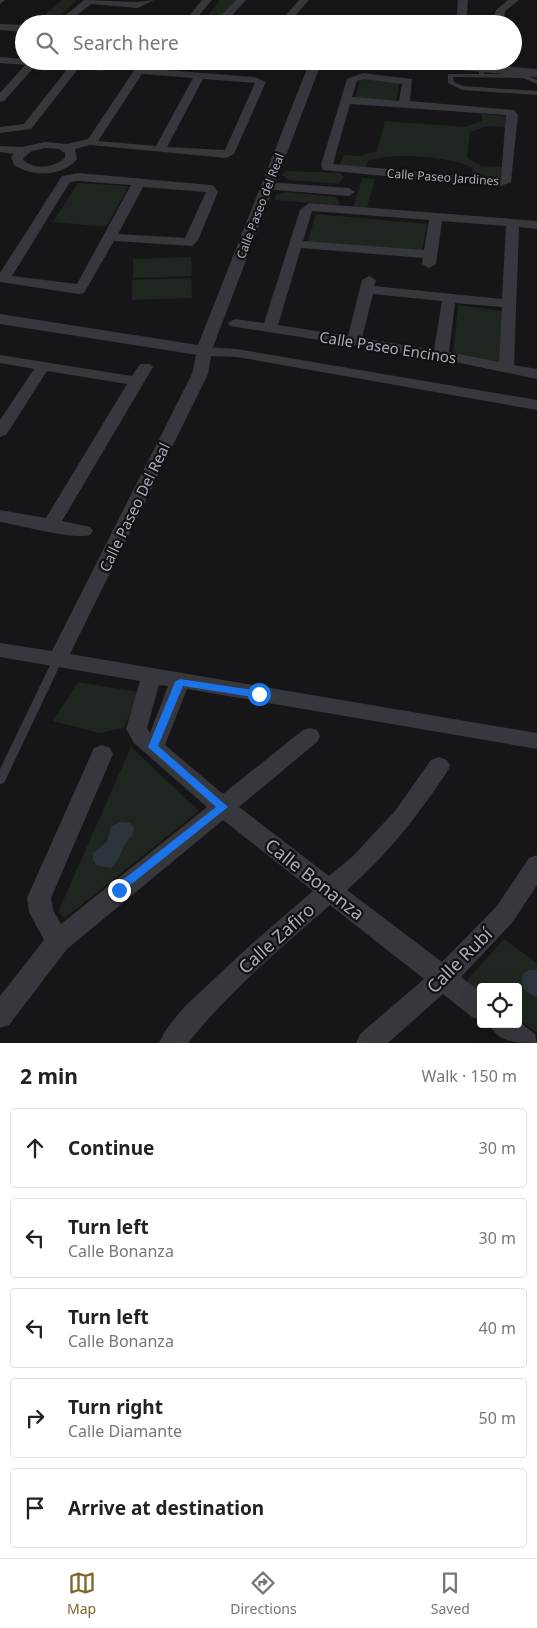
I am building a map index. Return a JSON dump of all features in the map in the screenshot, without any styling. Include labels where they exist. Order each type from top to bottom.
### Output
[{"type":"street","points":[[74,15],[92,0],[138,5],[149,0]]},
{"type":"street","points":[[194,15],[207,0]]},
{"type":"street","points":[[227,15],[241,0]]},
{"type":"street","points":[[290,15],[304,0]]},
{"type":"street","points":[[462,15],[463,0]]},
{"type":"street","points":[[500,15],[501,10],[513,0]]},
{"type":"street","points":[[0,27],[15,28]]},
{"type":"street","points":[[0,60],[15,61]]},
{"type":"street","points":[[522,67],[537,68]]},
{"type":"street","points":[[0,99],[26,70]]},
{"type":"street","points":[[0,130],[21,129],[30,124],[72,70]]},
{"type":"street","name":"Calle Paseo del Real","points":[[204,350],[312,70]]},
{"type":"street","points":[[468,70],[537,73]]},
{"type":"street","points":[[0,156],[20,154],[45,145],[69,150],[94,143],[226,155],[230,152],[261,84],[260,80],[139,71],[94,143]]},
{"type":"street","points":[[159,150],[200,75]]},
{"type":"street","name":"Calle Paseo Jardines","points":[[345,100],[510,112],[512,116],[507,179],[498,183],[332,169],[326,165],[345,100],[352,79],[363,76],[408,81],[404,104]]},
{"type":"street","points":[[0,150],[20,154]]},
{"type":"street","points":[[20,154],[18,163],[28,168],[58,167],[71,159],[69,150]]},
{"type":"street","points":[[58,167],[70,178],[139,182],[210,189],[212,192],[187,243],[110,237]]},
{"type":"street","points":[[344,209],[355,171]]},
{"type":"street","points":[[70,178],[3,280],[79,290],[83,286],[139,182]]},
{"type":"street","points":[[268,184],[350,190]]},
{"type":"street","points":[[270,328],[306,210],[309,207],[537,225]]},
{"type":"street","points":[[296,244],[430,259],[436,217]]},
{"type":"street","points":[[506,367],[513,223]]},
{"type":"street","points":[[354,342],[368,285],[449,298],[509,304]]},
{"type":"street","points":[[441,355],[449,298]]},
{"type":"street","points":[[0,319],[237,354],[537,405]]},
{"type":"street","name":"Calle Paseo Encinos","points":[[235,323],[441,355],[537,374]]},
{"type":"street","name":"Calle Paseo Del Real","points":[[57,661],[200,374],[204,350]]},
{"type":"street","points":[[0,359],[136,381]]},
{"type":"street","points":[[0,432],[43,366]]},
{"type":"street","points":[[50,526],[145,367]]},
{"type":"street","points":[[0,516],[84,531]]},
{"type":"street","points":[[0,650],[537,741]]},
{"type":"street","name":"Calle Bonanza","points":[[151,677],[136,729],[141,737],[223,807],[477,1005]]},
{"type":"street","points":[[153,747],[180,682]]},
{"type":"street","points":[[0,1016],[58,940],[310,736]]},
{"type":"street","points":[[58,940],[41,912],[39,898],[102,754]]},
{"type":"street","name":"Calle Zafiro","points":[[172,1043],[196,1012],[258,952],[360,864],[403,818],[438,766]]},
{"type":"street","name":"Calle Rubí","points":[[369,1043],[443,978],[504,915],[537,865]]},
{"type":"street","points":[[507,1028],[526,1043]]},
{"type":"lane","points":[[0,3],[4,0]]},
{"type":"lane","points":[[537,82],[524,76],[482,72],[450,75],[451,83],[462,88],[537,93]]},
{"type":"lane","points":[[0,780],[57,661]]},
{"type":"shaded area","points":[[62,0],[77,0],[60,15],[44,15]]},
{"type":"shaded area","points":[[220,0],[241,0],[227,15],[208,15]]},
{"type":"shaded area","points":[[360,78],[400,81],[396,101],[355,100]]},
{"type":"shaded area","points":[[482,114],[505,116],[505,127],[488,126],[470,132],[467,158],[481,166],[502,167],[500,180],[471,179],[473,168],[435,158],[406,156],[379,158],[368,161],[365,169],[338,167],[344,155],[359,156],[377,151],[385,121],[465,127],[482,121]]},
{"type":"shaded area","points":[[285,171],[339,173],[344,177],[339,184],[289,180],[282,175]]},
{"type":"shaded area","points":[[362,178],[375,179],[367,208],[353,208]]},
{"type":"shaded area","points":[[78,183],[129,186],[106,227],[53,222]]},
{"type":"shaded area","points":[[286,192],[335,197],[340,202],[339,205],[275,200],[276,195]]},
{"type":"shaded area","points":[[316,214],[427,224],[422,251],[307,243]]},
{"type":"shaded area","points":[[191,257],[192,276],[133,278],[133,259]]},
{"type":"shaded area","points":[[191,278],[192,298],[132,300],[132,280]]},
{"type":"shaded area","points":[[458,305],[502,311],[499,363],[453,355]]},
{"type":"shaded area","points":[[78,682],[139,692],[124,728],[99,733],[53,721]]},
{"type":"shaded area","points":[[131,747],[199,811],[65,918],[58,912]]},
{"type":"shaded area","points":[[120,822],[130,823],[134,827],[133,835],[125,844],[118,860],[111,868],[96,865],[93,860],[93,853],[107,842],[111,827]]},
{"type":"shaded area","points":[[504,939],[537,963],[537,1033],[522,1022],[522,983],[477,983],[477,990],[465,982]]},
{"type":"shaded area","points":[[529,970],[537,970],[537,997],[529,994],[524,989],[522,983],[523,974]]},
{"type":"route","points":[[119,890],[223,807],[153,747],[161,732],[180,682],[259,694]]}]
